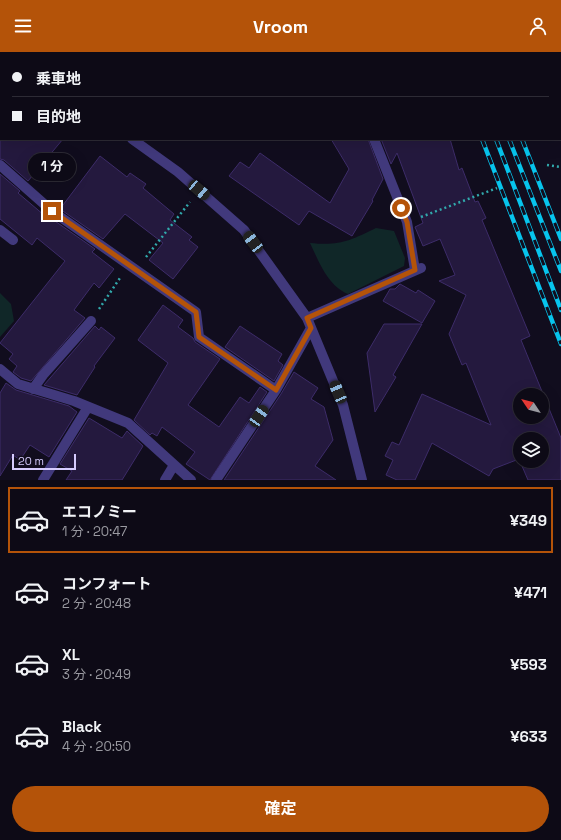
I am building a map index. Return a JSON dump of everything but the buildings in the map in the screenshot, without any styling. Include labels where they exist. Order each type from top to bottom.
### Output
[{"type":"street","points":[[133,140],[178,172],[244,230],[307,318],[344,405],[362,480]]},
{"type":"street","points":[[307,318],[418,269],[407,222],[374,140]]},
{"type":"street","points":[[0,165],[52,211],[196,312],[199,337],[276,390]]},
{"type":"street","points":[[0,230],[13,240]]},
{"type":"street","points":[[33,389],[43,375],[91,321]]},
{"type":"street","points":[[216,480],[276,390],[311,328]]},
{"type":"street","points":[[1,372],[18,384],[88,407],[128,423],[191,480]]},
{"type":"street","points":[[43,480],[88,407]]},
{"type":"street","points":[[165,480],[174,465]]},
{"type":"path","points":[[547,165],[561,167]]},
{"type":"path","points":[[407,222],[497,188]]},
{"type":"path","points":[[91,321],[133,267],[199,190]]},
{"type":"green space","points":[[376,228],[394,231],[405,258],[404,266],[348,294],[335,285],[325,273],[310,243],[329,244],[344,242]]},
{"type":"green space","points":[[0,293],[11,304],[14,321],[0,337]]},
{"type":"railway","points":[[482,140],[561,344]]},
{"type":"railway","points":[[496,140],[561,310]]},
{"type":"railway","points":[[509,140],[561,271]]},
{"type":"railway","points":[[522,140],[561,239]]},
{"type":"route","points":[[52,211],[196,312],[199,337],[276,390],[311,328],[307,318],[415,270],[407,222],[401,208]]}]
